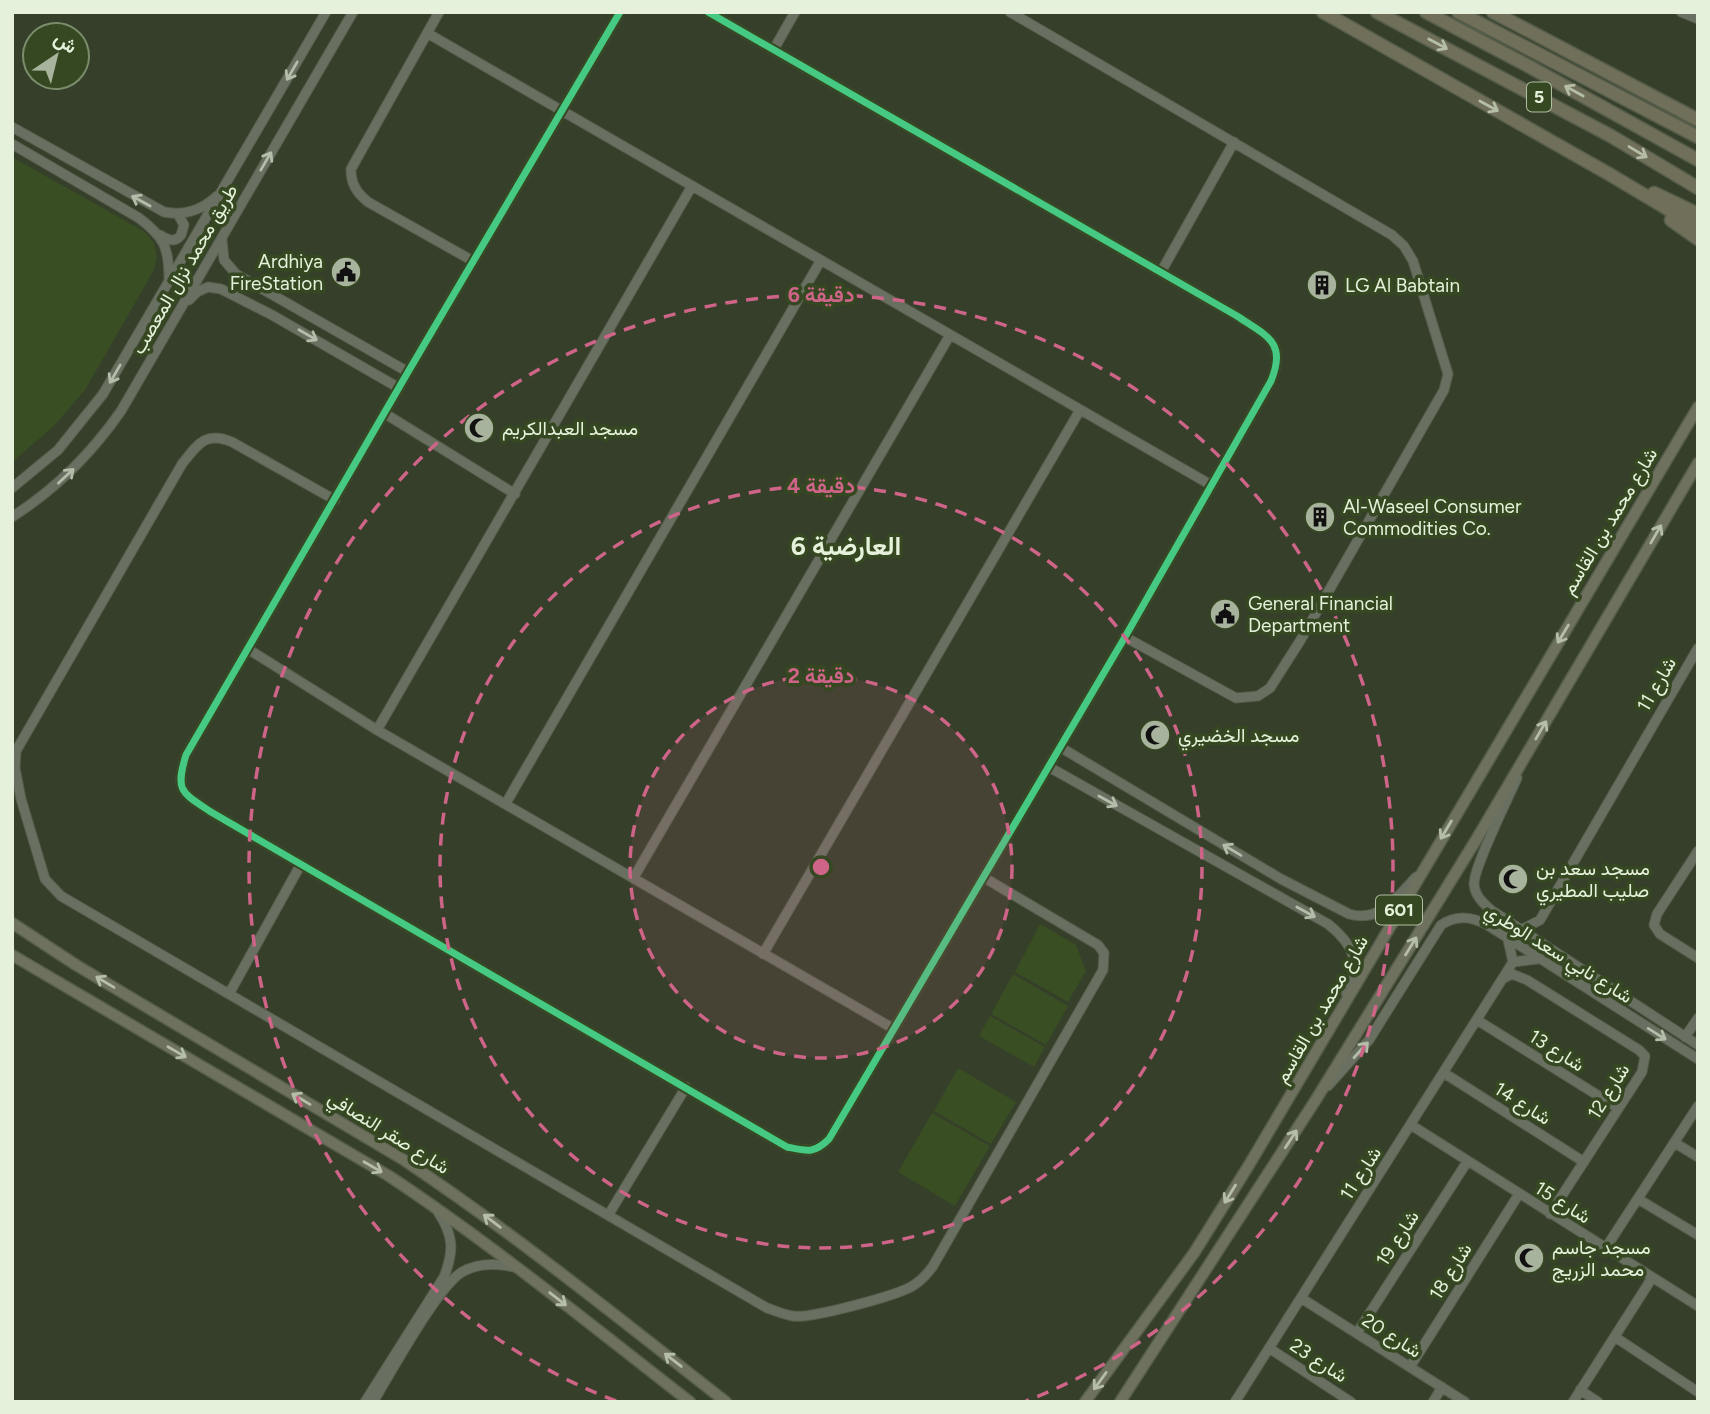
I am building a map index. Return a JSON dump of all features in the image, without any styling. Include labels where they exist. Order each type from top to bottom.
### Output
[{"type":"highway","points":[[1323,12],[1698,227]]},
{"type":"highway","name":"5","points":[[1377,12],[1600,130],[1698,188]]},
{"type":"highway","name":"5","points":[[1426,12],[1698,160]]},
{"type":"highway","points":[[1458,12],[1698,137]]},
{"type":"highway","points":[[1493,12],[1697,120]]},
{"type":"highway","points":[[1609,174],[1698,214]]},
{"type":"highway","points":[[1609,174],[1698,239]]},
{"type":"main road","name":"شارع محمد بن القاسم","points":[[1085,1402],[1194,1253],[1249,1165],[1698,407]]},
{"type":"main road","name":"601","points":[[1120,1402],[1315,1101],[1529,750],[1698,463]]},
{"type":"main road","name":"شارع صقر النصافي","points":[[12,923],[76,965],[431,1178],[535,1253],[726,1402]]},
{"type":"main road","name":"شارع صقر النصافي","points":[[12,956],[389,1176],[518,1268],[690,1402]]},
{"type":"main road","points":[[1128,1390],[1140,1359],[1208,1260],[1205,1252],[1194,1253]]},
{"type":"street","name":"طريق محمد نزال المعصب","points":[[12,517],[46,494],[103,436],[136,387],[353,12]]},
{"type":"street","points":[[439,12],[351,169],[351,181],[357,192],[368,202],[473,261]]},
{"type":"street","points":[[620,12],[186,755],[179,779],[185,795],[211,812],[787,1146],[807,1151],[819,1149],[829,1139],[894,1029],[1125,637],[1271,382],[1278,353],[1272,341],[1245,321],[708,12]]},
{"type":"street","points":[[774,49],[795,12]]},
{"type":"street","points":[[1010,12],[1386,230],[1404,246],[1413,261],[1446,365],[1447,382],[1444,390],[1300,641],[1270,688],[1258,696],[1236,698],[1125,637]]},
{"type":"street","points":[[1681,12],[1697,15]]},
{"type":"street","name":"طريق محمد نزال المعصب","points":[[12,488],[50,458],[91,412],[103,394],[324,14]]},
{"type":"street","points":[[427,33],[1211,485]]},
{"type":"street","points":[[12,127],[154,208],[178,215],[204,206],[223,189]]},
{"type":"street","points":[[1161,272],[1234,142]]},
{"type":"street","points":[[12,144],[139,218],[160,235],[175,240],[181,235],[184,225],[178,215]]},
{"type":"street","points":[[377,730],[692,186]]},
{"type":"street","points":[[224,233],[222,253],[230,267],[248,282],[408,372]]},
{"type":"street","points":[[160,235],[168,254],[169,282]]},
{"type":"street","points":[[506,803],[821,260]]},
{"type":"street","points":[[184,304],[197,292],[214,287],[221,289],[399,388]]},
{"type":"street","points":[[272,315],[281,301]]},
{"type":"street","points":[[634,877],[950,335]]},
{"type":"street","points":[[763,954],[1080,410]]},
{"type":"street","points":[[384,413],[515,494]]},
{"type":"street","points":[[335,500],[219,437],[198,444],[182,464],[16,751],[15,768],[21,799],[45,878],[50,886],[74,904],[767,1308],[794,1317],[811,1315],[913,1287],[925,1277],[1103,970],[1104,953],[1098,945],[983,877]]},
{"type":"street","name":"شارع 11","points":[[1539,920],[1698,648]]},
{"type":"street","points":[[248,649],[377,730],[894,1029]]},
{"type":"street","points":[[1060,747],[1281,879],[1339,910],[1339,920],[1335,924],[1328,924]]},
{"type":"street","name":"شارع نابي سعد الوطري","points":[[1529,750],[1475,877],[1477,895],[1484,904],[1509,922],[1698,1045]]},
{"type":"street","points":[[1048,767],[1328,924],[1341,934],[1352,950],[1354,967],[1351,983],[1249,1165]]},
{"type":"street","points":[[1698,850],[1657,914],[1654,925],[1660,934],[1698,958]]},
{"type":"street","points":[[229,994],[301,864]]},
{"type":"street","points":[[1334,907],[1359,917],[1375,914],[1386,909],[1420,873]]},
{"type":"street","name":"شارع نابي سعد الوطري","points":[[1315,1101],[1369,1040],[1441,925],[1465,917],[1477,920],[1505,937],[1698,1059]]},
{"type":"street","points":[[1521,930],[1539,920],[1542,943]]},
{"type":"street","points":[[1509,922],[1502,926],[1513,962],[1552,959],[1553,951]]},
{"type":"street","name":"شارع 11","points":[[1235,1402],[1513,962]]},
{"type":"street","name":"شارع 12","points":[[1503,980],[1512,974],[1527,980],[1645,1056],[1642,1072],[1550,1214]]},
{"type":"street","points":[[1685,1037],[1698,1018]]},
{"type":"street","name":"شارع 13","points":[[1477,1020],[1618,1108]]},
{"type":"street","name":"شارع 14","points":[[1444,1073],[1584,1162]]},
{"type":"street","points":[[608,1214],[686,1087]]},
{"type":"street","points":[[1605,1248],[1698,1106]]},
{"type":"street","name":"شارع 15","points":[[1412,1125],[1698,1307]]},
{"type":"street","points":[[1675,1143],[1698,1157]]},
{"type":"street","name":"شارع 19","points":[[1357,1333],[1467,1162]]},
{"type":"street","name":"شارع 18","points":[[1410,1367],[1519,1195]]},
{"type":"street","points":[[1638,1199],[1698,1235]]},
{"type":"street","points":[[365,1402],[448,1268],[451,1249],[449,1231],[433,1205]]},
{"type":"street","points":[[373,1402],[442,1293],[459,1274],[470,1268],[490,1264],[518,1268]]},
{"type":"street","points":[[1573,1402],[1652,1278]]},
{"type":"street","name":"شارع 20","points":[[1301,1298],[1465,1402]]},
{"type":"street","points":[[1615,1337],[1698,1392]]},
{"type":"street","name":"شارع 23","points":[[1269,1348],[1351,1402]]},
{"type":"street","points":[[1433,1402],[1442,1387]]},
{"type":"street","points":[[1580,1390],[1598,1402]]},
{"type":"shaded area","points":[[12,157],[145,232],[154,243],[157,257],[154,270],[85,390],[54,426],[12,462]]},
{"type":"shaded area","points":[[1040,924],[1076,945],[1086,971],[1068,1002],[1015,972]]},
{"type":"shaded area","points":[[1013,974],[1068,1006],[1046,1045],[991,1014]]},
{"type":"shaded area","points":[[990,1016],[1045,1047],[1034,1067],[979,1036]]},
{"type":"shaded area","points":[[958,1068],[1016,1102],[991,1144],[934,1111]]},
{"type":"shaded area","points":[[932,1113],[990,1146],[955,1206],[898,1172]]},
{"type":"cycle path","points":[[620,12],[186,755],[181,784],[187,795],[211,812],[787,1147],[810,1150],[829,1139],[1125,637],[1271,381],[1277,357],[1271,341],[1237,316],[708,12]]},
{"type":"place","name":"Ardhiya FireStation","points":[[346,272]]},
{"type":"place","name":"LG Al Babtain","points":[[1322,285]]},
{"type":"place","name":"مسجد العبدالكريم","points":[[479,428]]},
{"type":"place","name":"Al-Waseel Consumer Commodities Co.","points":[[1320,517]]},
{"type":"place","name":"General Financial Department","points":[[1225,614]]},
{"type":"place","name":"مسجد الخضيري","points":[[1155,735]]},
{"type":"place","name":"مسجد سعد بن صليب المطيري","points":[[1513,879]]},
{"type":"place","name":"مسجد جاسم محمد الزريج","points":[[1529,1258]]},
{"type":"district","name":"العارضية 6","points":[[846,546]]}]
